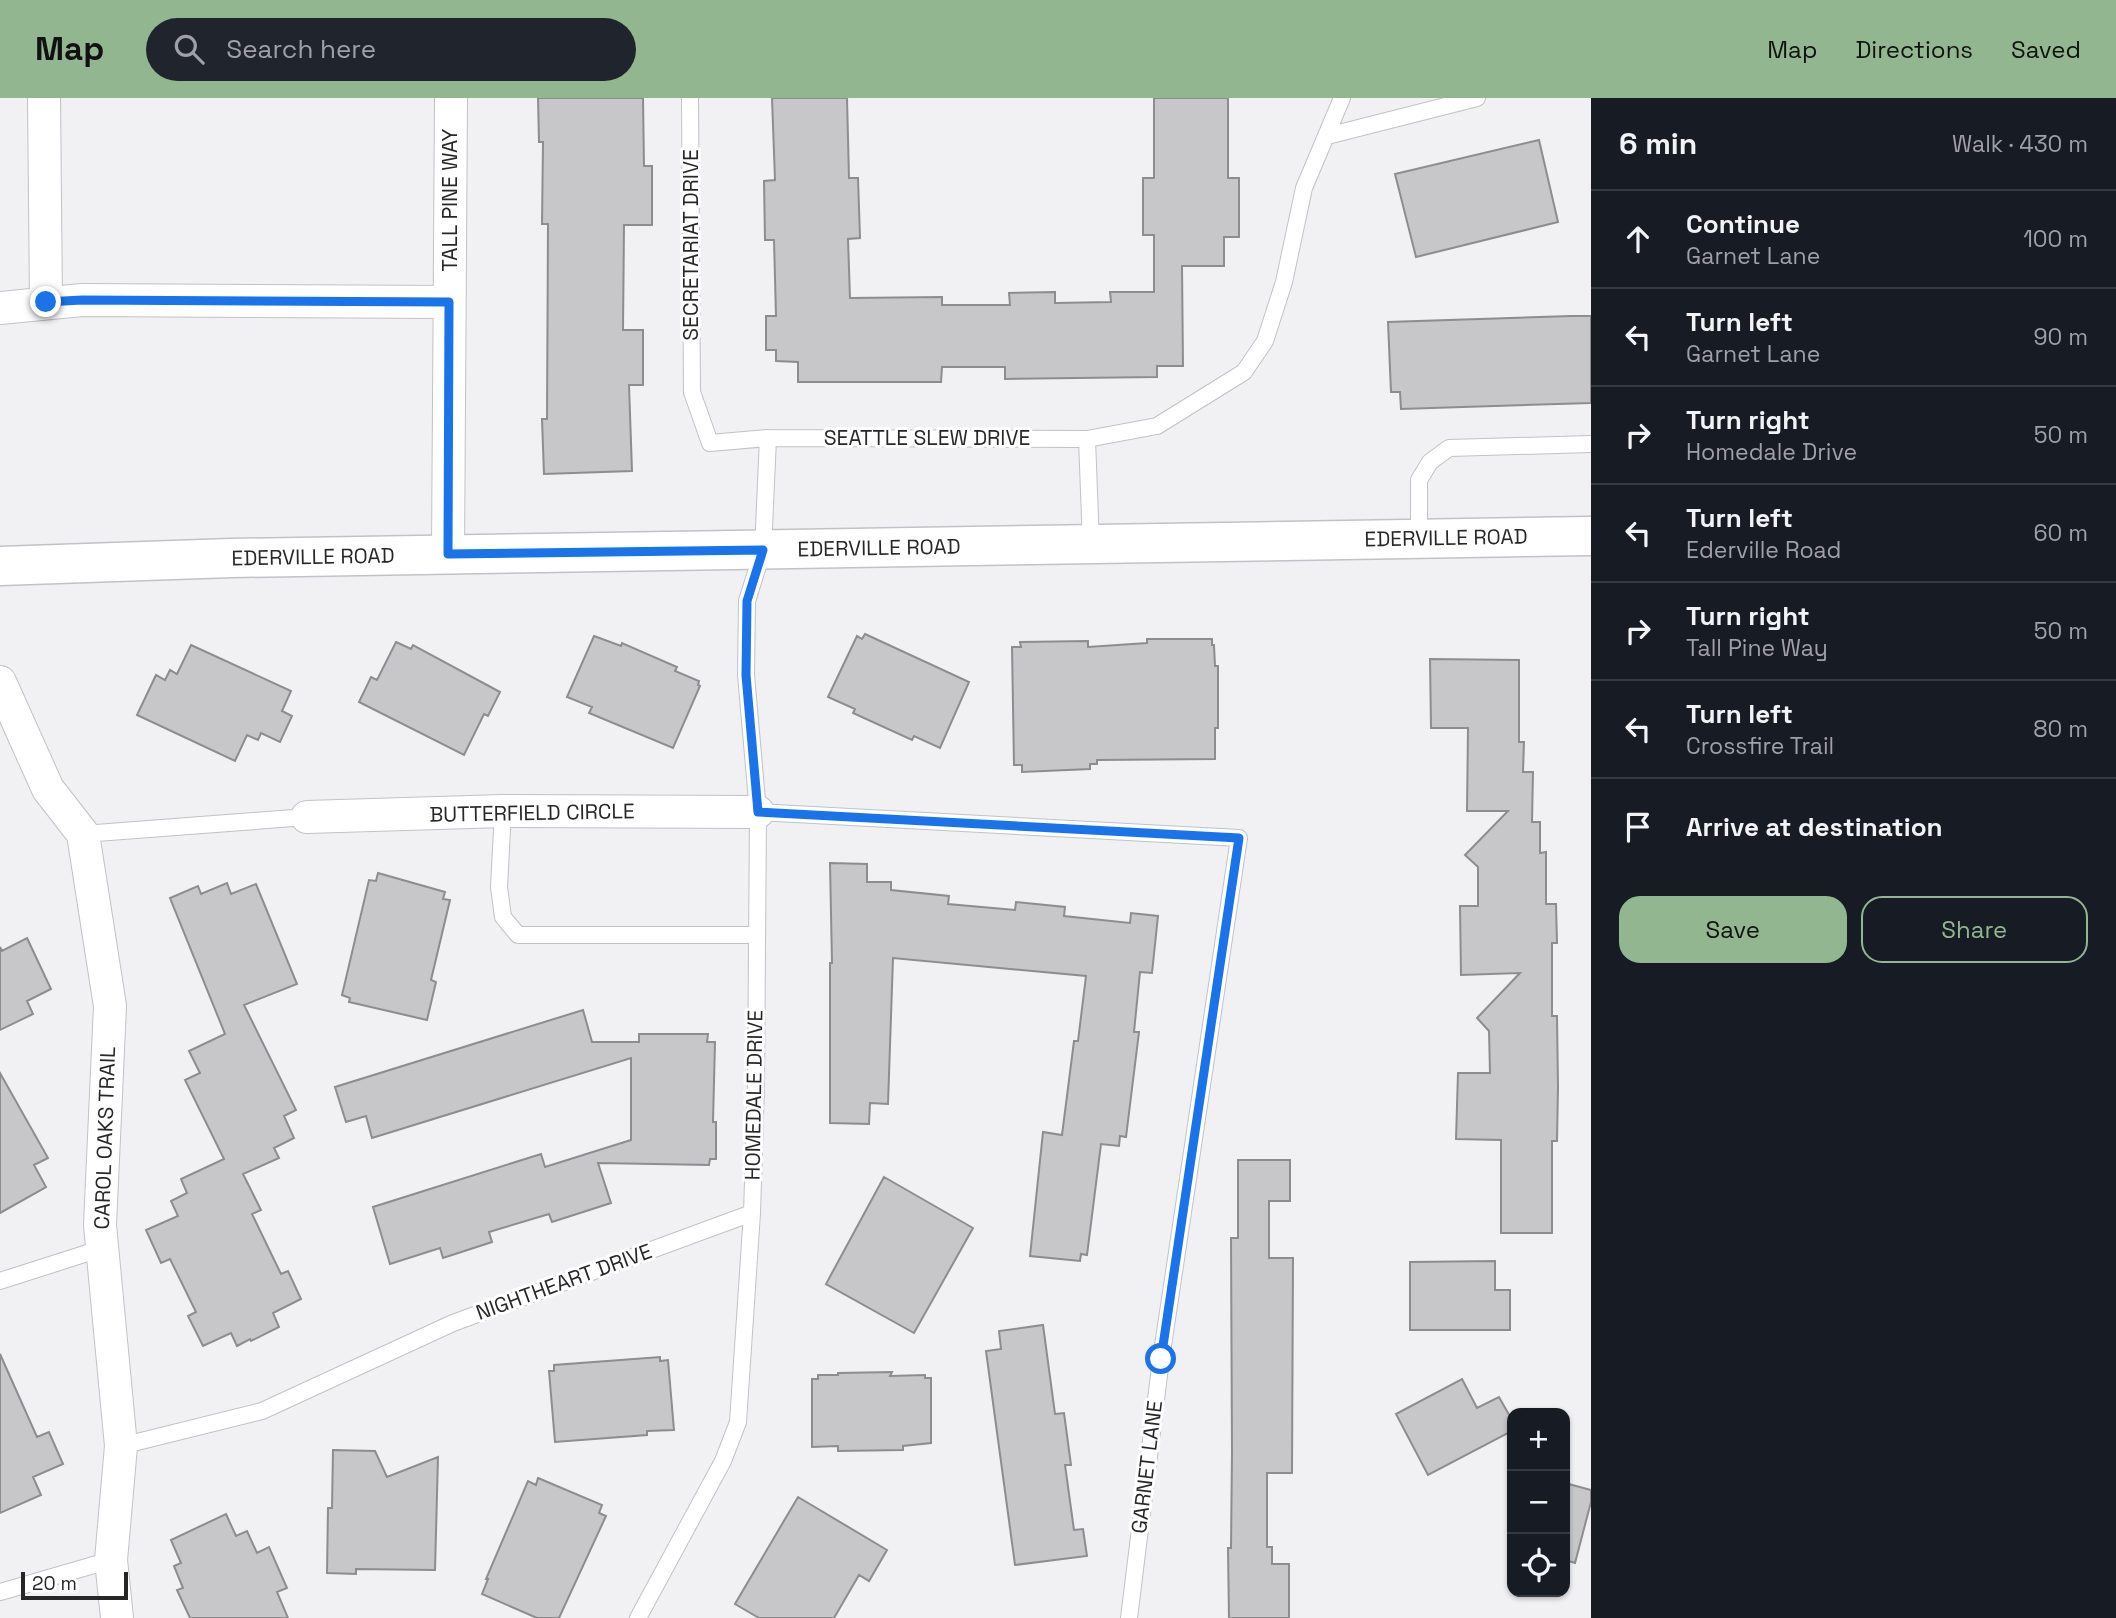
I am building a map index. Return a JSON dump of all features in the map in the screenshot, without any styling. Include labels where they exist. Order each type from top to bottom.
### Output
[{"type":"street","points":[[44,98],[46,302]]},
{"type":"street","name":"TALL PINE WAY","points":[[448,554],[451,98]]},
{"type":"street","points":[[0,308],[82,300],[449,302]]},
{"type":"street","name":"EDERVILLE ROAD","points":[[0,565],[448,554],[1591,536]]},
{"type":"street","name":"CAROL OAKS TRAIL","points":[[0,682],[48,789],[83,834],[110,1006],[100,1225],[121,1446],[111,1560],[117,1618]]},
{"type":"street","name":"BUTTERFIELD CIRCLE","points":[[307,817],[503,811],[758,812]]},
{"type":"lane","name":"SECRETARIAT DRIVE","points":[[690,98],[692,392]]},
{"type":"lane","name":"SEATTLE SLEW DRIVE","points":[[692,392],[710,443],[768,438],[1087,439],[1157,426],[1244,372],[1265,341],[1284,282],[1304,188],[1342,98]]},
{"type":"lane","points":[[1327,136],[1477,98]]},
{"type":"lane","points":[[763,550],[768,438]]},
{"type":"lane","points":[[1087,439],[1091,544]]},
{"type":"lane","points":[[1419,539],[1419,480],[1430,462],[1449,448],[1591,444]]},
{"type":"lane","name":"HOMEDALE DRIVE","points":[[638,1618],[723,1461],[738,1422],[752,1213],[757,935],[758,812],[746,675],[747,601],[763,550]]},
{"type":"lane","points":[[503,811],[499,887],[503,917],[518,935],[757,935]]},
{"type":"lane","name":"GARNET LANE","points":[[758,812],[1239,838],[1161,1359],[1129,1618]]},
{"type":"lane","points":[[83,834],[307,817]]},
{"type":"lane","name":"NIGHTHEART DRIVE","points":[[121,1446],[262,1411],[453,1323],[752,1213]]},
{"type":"lane","points":[[0,1281],[103,1248]]},
{"type":"lane","points":[[0,1592],[111,1560]]},
{"type":"building","points":[[538,98],[643,98],[644,166],[652,166],[652,225],[624,225],[623,330],[643,330],[643,385],[629,385],[632,471],[544,474],[542,419],[547,419],[548,224],[542,224],[543,142],[539,142]]},
{"type":"building","points":[[772,98],[847,98],[849,178],[858,178],[860,238],[848,239],[850,298],[942,297],[942,305],[1010,305],[1009,293],[1055,292],[1055,303],[1111,302],[1110,292],[1154,292],[1154,235],[1143,235],[1143,178],[1154,178],[1154,98],[1228,98],[1228,178],[1239,178],[1239,237],[1224,237],[1224,266],[1182,266],[1183,366],[1157,366],[1157,377],[1005,379],[1005,367],[942,367],[941,382],[798,382],[798,362],[776,361],[776,350],[766,350],[766,316],[776,316],[774,240],[765,240],[764,181],[775,180]]},
{"type":"building","points":[[1539,140],[1558,222],[1416,257],[1395,174]]},
{"type":"building","points":[[1591,316],[1591,403],[1401,409],[1400,392],[1391,392],[1388,322]]},
{"type":"building","points":[[865,634],[969,682],[940,748],[914,736],[912,740],[853,713],[855,709],[828,697],[857,636],[862,639]]},
{"type":"building","points":[[594,636],[621,646],[622,643],[677,667],[675,671],[699,681],[700,686],[673,748],[589,713],[592,707],[567,697]]},
{"type":"building","points":[[1147,639],[1212,639],[1215,666],[1218,666],[1215,759],[1097,760],[1097,764],[1090,764],[1090,769],[1022,772],[1022,765],[1014,765],[1012,647],[1021,647],[1020,642],[1088,641],[1088,647],[1147,643]]},
{"type":"building","points":[[396,642],[411,649],[413,645],[500,692],[488,716],[484,714],[464,755],[359,702],[371,677],[377,680]]},
{"type":"building","points":[[191,645],[291,691],[282,711],[292,716],[280,742],[261,733],[258,740],[247,735],[235,761],[137,715],[156,675],[165,680],[170,670],[177,674]]},
{"type":"building","points":[[1430,659],[1519,660],[1519,742],[1524,742],[1523,772],[1533,772],[1532,822],[1540,822],[1540,853],[1546,852],[1546,904],[1556,904],[1557,943],[1552,943],[1552,1016],[1557,1016],[1558,1087],[1557,1141],[1552,1141],[1552,1233],[1501,1233],[1501,1140],[1456,1139],[1458,1073],[1490,1073],[1489,1031],[1477,1018],[1520,973],[1461,975],[1460,906],[1478,906],[1478,867],[1465,855],[1508,811],[1467,811],[1468,728],[1431,728]]},
{"type":"building","points":[[830,863],[867,864],[867,882],[891,882],[891,890],[949,896],[948,904],[1015,910],[1016,902],[1065,907],[1064,916],[1130,923],[1131,913],[1158,916],[1152,973],[1140,972],[1134,1032],[1139,1032],[1126,1137],[1120,1136],[1119,1146],[1101,1144],[1087,1255],[1081,1254],[1080,1261],[1030,1256],[1043,1132],[1062,1135],[1074,1041],[1078,1041],[1086,976],[893,958],[888,1104],[870,1103],[869,1124],[830,1123]]},
{"type":"building","points":[[378,873],[445,892],[443,899],[450,900],[431,980],[436,982],[427,1020],[349,1002],[350,998],[342,995],[369,880],[376,881]]},
{"type":"building","points":[[227,883],[231,894],[256,884],[297,984],[244,1005],[296,1110],[284,1116],[294,1138],[274,1148],[279,1158],[243,1174],[261,1210],[252,1214],[281,1274],[288,1271],[301,1299],[273,1313],[279,1327],[251,1341],[250,1339],[237,1346],[231,1333],[203,1346],[188,1316],[196,1312],[170,1259],[161,1263],[146,1230],[178,1216],[171,1201],[187,1193],[181,1179],[224,1159],[185,1080],[200,1073],[189,1051],[225,1034],[170,898],[198,886],[201,894]]},
{"type":"building","points":[[27,938],[51,989],[27,1001],[33,1014],[0,1030],[0,947],[2,951]]},
{"type":"building","points":[[583,1010],[592,1042],[639,1042],[639,1034],[708,1034],[707,1042],[715,1042],[713,1122],[716,1122],[716,1159],[710,1159],[709,1165],[598,1163],[611,1203],[552,1222],[549,1214],[489,1232],[492,1242],[443,1258],[440,1248],[390,1264],[373,1207],[541,1154],[545,1167],[631,1140],[631,1058],[372,1138],[366,1116],[346,1122],[335,1087]]},
{"type":"building","points":[[0,1073],[48,1158],[34,1165],[46,1187],[0,1213]]},
{"type":"building","points":[[1238,1160],[1290,1160],[1290,1201],[1269,1201],[1269,1258],[1293,1258],[1292,1473],[1267,1473],[1267,1547],[1272,1547],[1272,1564],[1289,1564],[1289,1618],[1229,1618],[1228,1548],[1231,1548],[1232,1452],[1231,1238],[1238,1238]]},
{"type":"building","points":[[884,1177],[973,1228],[914,1333],[826,1284]]},
{"type":"building","points":[[1495,1261],[1495,1290],[1510,1290],[1510,1330],[1410,1330],[1410,1262]]},
{"type":"building","points":[[1043,1325],[1055,1414],[1064,1413],[1071,1465],[1065,1465],[1074,1530],[1083,1529],[1087,1556],[1015,1565],[986,1351],[1001,1349],[999,1331]]},
{"type":"building","points":[[0,1354],[37,1437],[49,1432],[63,1464],[33,1477],[41,1495],[0,1513]]},
{"type":"building","points":[[660,1357],[660,1361],[668,1360],[674,1430],[647,1431],[647,1435],[555,1442],[549,1371],[554,1371],[554,1365]]},
{"type":"building","points":[[892,1372],[890,1376],[925,1375],[925,1378],[931,1378],[931,1443],[903,1446],[903,1450],[838,1451],[838,1446],[812,1447],[812,1379],[818,1379],[818,1375],[838,1373]]},
{"type":"building","points":[[1462,1379],[1477,1408],[1499,1397],[1507,1411],[1507,1434],[1428,1475],[1396,1414]]},
{"type":"building","points":[[333,1450],[375,1451],[387,1477],[438,1457],[435,1570],[356,1569],[356,1574],[327,1573],[328,1508],[332,1508]]},
{"type":"building","points":[[538,1478],[602,1505],[599,1513],[606,1516],[559,1618],[537,1618],[482,1594],[528,1481],[536,1485]]},
{"type":"building","points":[[1570,1484],[1591,1490],[1591,1502],[1575,1563],[1570,1562]]},
{"type":"building","points":[[798,1497],[887,1550],[869,1581],[859,1575],[834,1618],[759,1618],[735,1604]]},
{"type":"building","points":[[226,1514],[236,1536],[247,1531],[257,1553],[269,1547],[287,1588],[277,1592],[288,1618],[190,1618],[177,1590],[183,1588],[174,1566],[181,1563],[171,1540]]},
{"type":"route","points":[[46,302],[449,302],[448,554],[763,550],[747,601],[746,675],[758,812],[1239,838],[1161,1359]]}]
